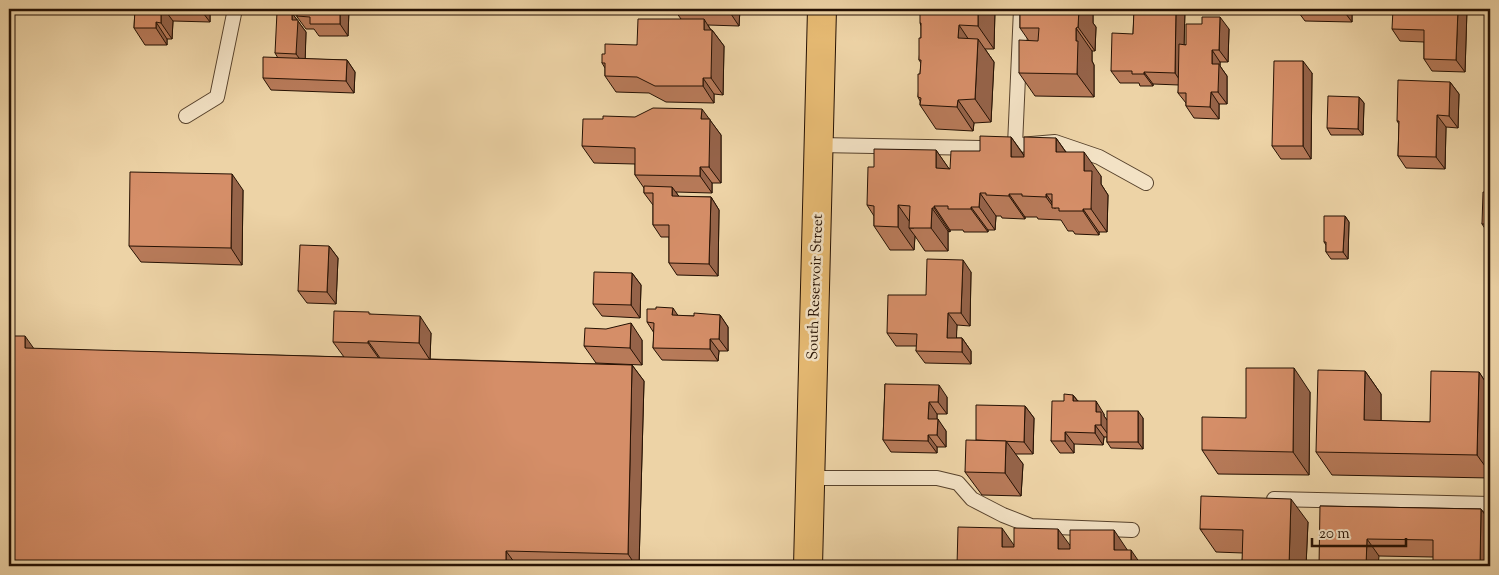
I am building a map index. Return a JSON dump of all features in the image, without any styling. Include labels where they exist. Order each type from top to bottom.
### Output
[{"type":"main road","name":"South Reservoir Street","points":[[808,566],[822,9]]},
{"type":"lane","points":[[186,116],[217,97],[235,9]]},
{"type":"lane","points":[[1016,145],[1021,9]]},
{"type":"lane","points":[[819,145],[981,148],[1055,142],[1099,157],[1146,183]]},
{"type":"lane","points":[[810,478],[937,478],[958,483],[972,498],[1003,515],[1031,526],[1132,530]]},
{"type":"lane","points":[[1256,499],[1490,504]]},
{"type":"building","points":[[135,9],[161,9],[161,23],[156,22],[156,28],[134,28]]},
{"type":"building","points":[[292,9],[340,9],[340,24],[310,24],[310,17],[297,16],[298,10]]},
{"type":"building","points":[[676,9],[731,9],[731,14],[676,12]]},
{"type":"building","points":[[920,9],[978,9],[978,26],[959,25],[958,38],[978,39],[975,99],[958,100],[957,107],[920,105],[918,74],[920,74],[921,60],[919,60],[919,38],[921,38]]},
{"type":"building","points":[[1020,9],[1079,9],[1078,27],[1076,28],[1076,41],[1078,41],[1077,74],[1019,73],[1019,40],[1038,41],[1039,28],[1020,28]]},
{"type":"building","points":[[1134,9],[1176,9],[1175,73],[1144,72],[1144,74],[1132,74],[1132,71],[1111,71],[1112,33],[1133,34]]},
{"type":"building","points":[[1303,9],[1343,9],[1343,10]]},
{"type":"building","points":[[1393,9],[1458,9],[1456,60],[1424,59],[1424,30],[1392,29]]},
{"type":"building","points":[[1490,9],[1490,54],[1488,53]]},
{"type":"building","points":[[277,12],[292,13],[292,20],[298,20],[296,54],[275,53]]},
{"type":"building","points":[[1202,17],[1220,17],[1219,50],[1212,50],[1212,64],[1219,64],[1218,92],[1211,92],[1210,107],[1186,106],[1186,93],[1178,93],[1179,44],[1186,45],[1186,24],[1202,24]]},
{"type":"building","points":[[638,19],[704,19],[704,30],[712,30],[711,78],[703,78],[703,86],[655,86],[637,77],[605,76],[605,63],[602,63],[602,54],[605,54],[605,44],[637,45]]},
{"type":"building","points":[[263,57],[347,60],[346,81],[263,78]]},
{"type":"building","points":[[1274,61],[1303,61],[1303,146],[1272,146]]},
{"type":"building","points":[[1398,80],[1450,82],[1449,116],[1437,115],[1436,157],[1398,156]]},
{"type":"building","points":[[1328,96],[1359,97],[1358,129],[1327,128]]},
{"type":"building","points":[[653,108],[702,109],[701,119],[710,119],[709,167],[700,167],[700,176],[635,175],[635,148],[582,146],[583,119],[603,119],[603,116],[635,117]]},
{"type":"building","points":[[980,136],[1011,137],[1011,157],[1024,157],[1024,137],[1056,138],[1056,152],[1084,152],[1084,171],[1092,171],[1091,209],[1059,211],[1059,208],[1052,208],[1052,194],[1046,194],[1046,197],[1022,196],[1022,194],[1009,194],[1009,196],[986,195],[986,193],[980,193],[979,207],[948,209],[948,206],[934,206],[932,208],[931,228],[909,228],[910,206],[898,205],[898,227],[874,226],[874,206],[867,205],[868,167],[874,167],[874,149],[936,150],[936,168],[950,169],[951,151],[980,151]]},
{"type":"building","points":[[130,172],[232,174],[231,248],[129,246]]},
{"type":"building","points":[[644,186],[672,187],[672,196],[711,197],[709,264],[669,263],[669,225],[653,225],[653,193],[644,193]]},
{"type":"building","points":[[1483,192],[1490,192],[1490,224],[1482,224]]},
{"type":"building","points":[[1324,216],[1345,216],[1343,252],[1326,252]]},
{"type":"building","points":[[300,245],[329,246],[327,292],[298,291]]},
{"type":"building","points":[[927,259],[963,260],[961,313],[948,313],[947,338],[962,338],[962,352],[916,351],[917,334],[887,333],[888,295],[926,295]]},
{"type":"building","points":[[594,272],[632,273],[631,305],[593,304]]},
{"type":"building","points":[[656,307],[673,308],[672,315],[694,316],[694,313],[720,315],[719,339],[710,339],[710,349],[653,348],[654,323],[647,322],[647,309],[656,309]]},
{"type":"building","points":[[334,311],[420,316],[419,343],[333,342]]},
{"type":"building","points":[[631,323],[630,348],[584,346],[585,328],[606,329]]},
{"type":"building","points":[[9,336],[25,336],[25,348],[632,365],[628,554],[506,551],[506,566],[20,566],[20,562],[9,562]]},
{"type":"building","points":[[1246,368],[1294,368],[1293,452],[1202,450],[1202,417],[1246,418]]},
{"type":"building","points":[[1318,370],[1365,371],[1364,420],[1430,422],[1431,371],[1479,372],[1477,455],[1316,452]]},
{"type":"building","points":[[885,384],[939,385],[938,402],[929,402],[928,419],[938,419],[937,435],[928,435],[928,441],[883,440]]},
{"type":"building","points":[[1064,394],[1073,395],[1073,401],[1096,401],[1096,412],[1101,412],[1101,425],[1095,425],[1095,433],[1065,432],[1065,441],[1051,441],[1052,401],[1064,401]]},
{"type":"building","points":[[976,405],[1025,406],[1024,442],[976,440]]},
{"type":"building","points":[[1107,411],[1138,411],[1138,442],[1107,442]]},
{"type":"building","points":[[966,440],[1006,441],[1005,473],[965,472]]},
{"type":"building","points":[[1201,496],[1291,499],[1289,566],[1240,566],[1240,562],[1242,562],[1243,530],[1200,529]]},
{"type":"building","points":[[1320,506],[1481,509],[1480,566],[1433,566],[1433,540],[1367,539],[1366,566],[1319,566]]},
{"type":"building","points":[[958,527],[1002,528],[1002,547],[1014,547],[1014,528],[1058,529],[1058,549],[1070,549],[1070,530],[1114,530],[1114,550],[1131,550],[1131,566],[957,566]]}]
